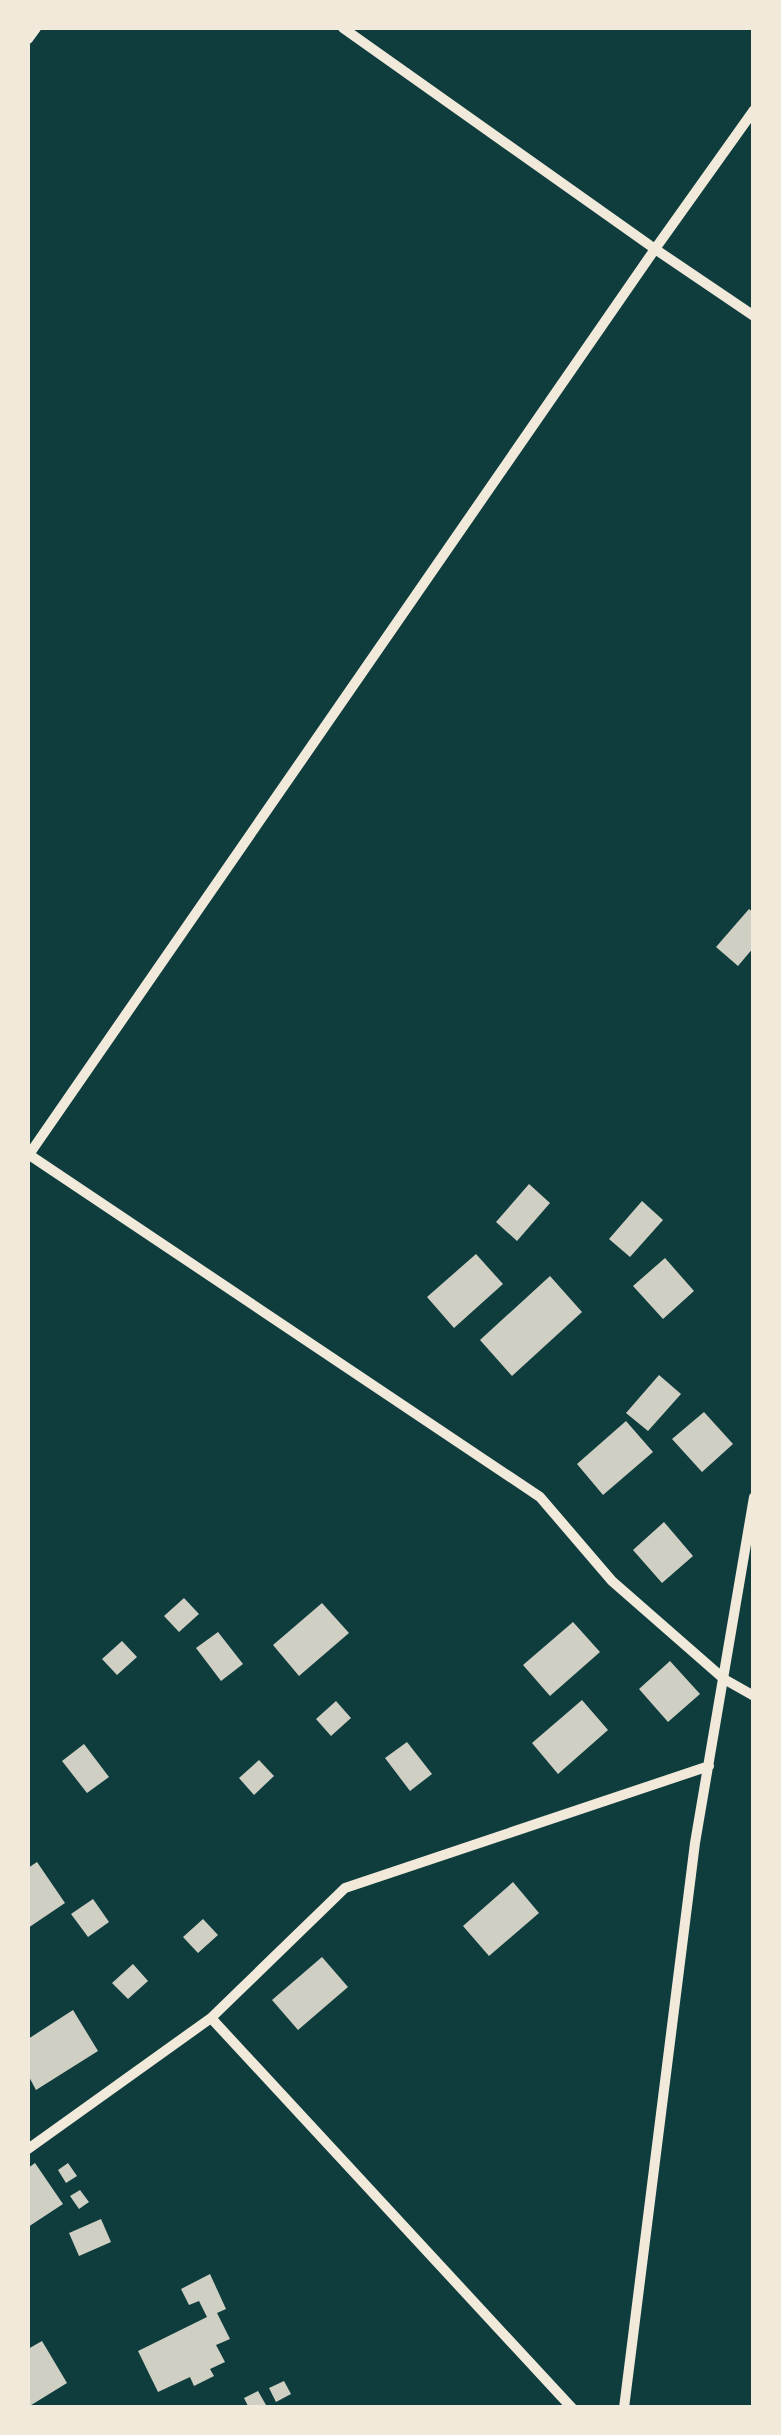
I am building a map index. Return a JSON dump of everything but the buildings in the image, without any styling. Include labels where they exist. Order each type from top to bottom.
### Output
[{"type":"street","points":[[28,39],[36,28]]},
{"type":"street","points":[[343,28],[754,316]]},
{"type":"street","points":[[754,110],[28,1155],[540,1497],[612,1581],[724,1680],[754,1696]]},
{"type":"street","points":[[624,2408],[695,1842],[754,1497]]},
{"type":"street","points":[[28,2148],[211,2018],[345,1888],[709,1766]]},
{"type":"street","points":[[211,2018],[572,2408]]}]
